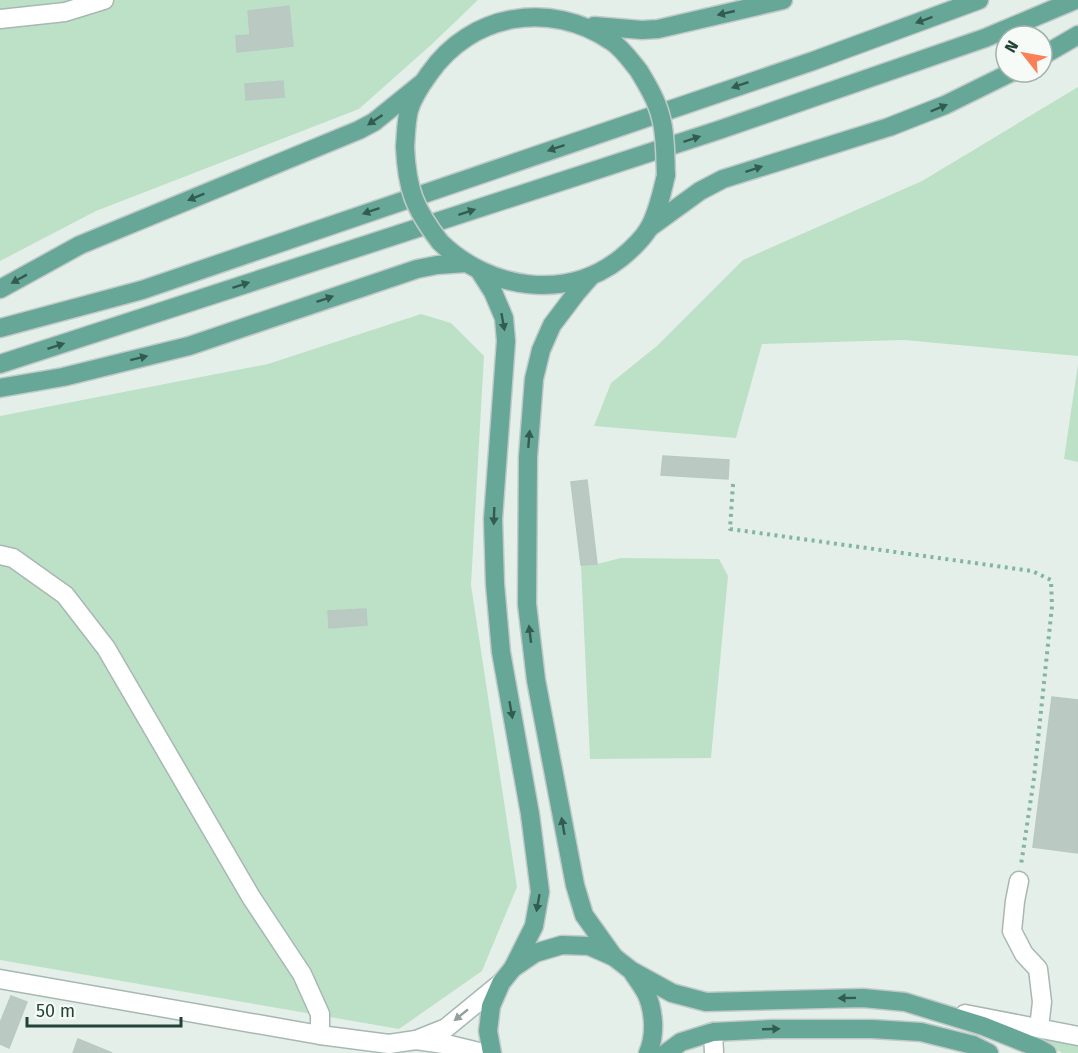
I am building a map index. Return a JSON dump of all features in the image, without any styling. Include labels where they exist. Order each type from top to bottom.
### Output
[{"type":"main road","points":[[591,277],[554,284],[531,285],[508,281],[473,266],[452,253],[440,242],[419,211],[410,191],[406,168],[406,127],[410,108],[421,84],[447,50],[490,24],[520,17],[543,17],[585,25],[642,30],[658,29],[783,0]]},
{"type":"main road","points":[[0,328],[142,290],[813,61],[979,0]]},
{"type":"main road","points":[[0,364],[719,130],[985,38],[1075,0]]},
{"type":"main road","points":[[585,25],[613,42],[639,71],[652,92],[661,118],[666,175],[657,209],[649,228],[634,247],[613,264],[591,277],[552,325],[541,350],[534,379],[528,457],[527,604],[536,680],[575,885],[584,915],[614,957]]},
{"type":"main road","points":[[1054,49],[1078,35]]},
{"type":"main road","points":[[649,228],[700,191],[723,179],[898,123],[945,105],[994,81]]},
{"type":"main road","points":[[0,289],[80,245],[359,130],[374,122],[421,84]]},
{"type":"main road","points":[[0,388],[63,377],[189,346],[417,269],[437,265],[473,266]]},
{"type":"main road","points":[[473,266],[493,292],[504,318],[506,341],[493,519],[495,584],[501,652],[530,814],[540,892],[534,926],[513,968],[501,983],[491,1006],[488,1031],[492,1053]]},
{"type":"main road","points":[[513,968],[535,952],[562,945],[589,946],[614,957],[632,971],[672,993],[706,1002],[863,998],[905,1002],[983,1026],[1047,1053]]},
{"type":"main road","points":[[632,971],[646,994],[653,1020],[651,1047],[648,1053]]},
{"type":"main road","points":[[666,1053],[681,1042],[713,1032],[772,1029],[872,1029],[921,1032],[973,1045],[989,1053]]},
{"type":"street","points":[[0,19],[65,12],[104,0]]},
{"type":"street","points":[[0,555],[13,558],[65,595],[106,648],[251,897],[302,974],[320,1014],[320,1035]]},
{"type":"street","points":[[1019,881],[1012,931],[1024,954],[1038,969],[1042,1002],[1039,1028]]},
{"type":"street","points":[[0,979],[320,1035],[389,1044],[416,1040],[446,1028],[501,983]]},
{"type":"street","points":[[905,1002],[1078,1036]]},
{"type":"street","points":[[713,1032],[714,1053]]},
{"type":"street","points":[[416,1040],[483,1053]]},
{"type":"path","points":[[733,484],[730,529],[1032,571],[1051,580],[1050,629],[1034,778],[1019,881]]},
{"type":"green space","points":[[0,0],[478,0],[359,109],[96,211],[0,261]]},
{"type":"green space","points":[[1078,87],[1078,356],[904,340],[762,344],[736,438],[594,426],[611,383],[658,345],[743,260],[922,181]]},
{"type":"green space","points":[[421,314],[451,323],[484,356],[471,585],[517,887],[482,971],[399,1029],[0,960],[0,416],[268,364]]},
{"type":"green space","points":[[1078,364],[1078,462],[1064,459]]},
{"type":"green space","points":[[621,558],[719,559],[728,576],[711,758],[590,759],[581,565]]},
{"type":"green space","points":[[1023,1031],[1078,1042],[1078,1053],[1062,1053]]},
{"type":"building","points":[[289,6],[293,46],[237,52],[236,36],[250,35],[248,11]]},
{"type":"building","points":[[283,81],[284,97],[246,100],[245,84]]},
{"type":"building","points":[[663,456],[729,460],[728,479],[661,475]]},
{"type":"building","points":[[587,480],[597,564],[581,565],[571,482]]},
{"type":"building","points":[[366,609],[367,625],[329,628],[328,611]]},
{"type":"building","points":[[1052,697],[1078,700],[1078,853],[1033,847]]},
{"type":"building","points":[[11,996],[27,1002],[9,1048],[0,1044],[0,1023]]},
{"type":"building","points":[[78,1039],[112,1053],[73,1053]]}]
